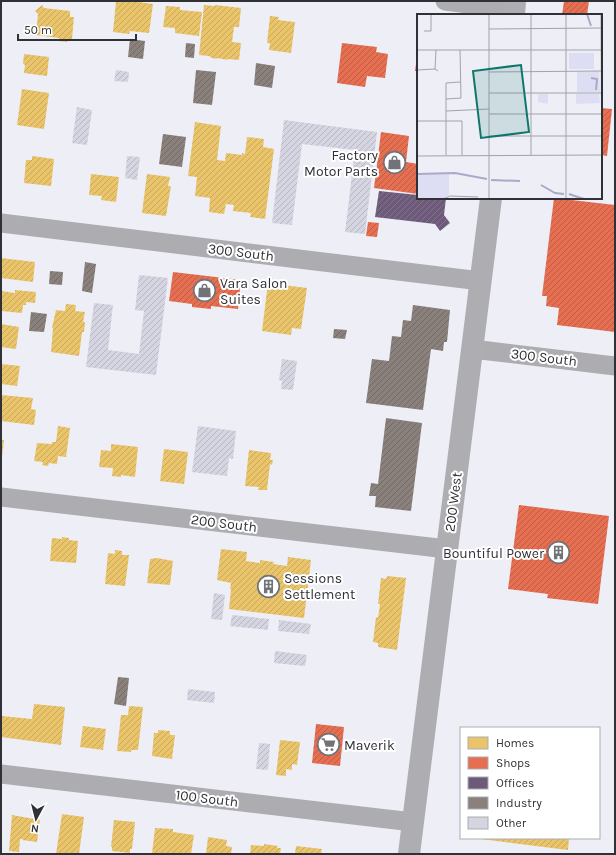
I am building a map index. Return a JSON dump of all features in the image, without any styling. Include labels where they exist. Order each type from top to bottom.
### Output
[{"type":"main road","name":"200 West","points":[[409,854],[491,199]]},
{"type":"street","points":[[444,1],[515,9]]},
{"type":"street","name":"300 South","points":[[1,223],[481,280]]},
{"type":"street","name":"300 South","points":[[472,349],[615,366]]},
{"type":"street","name":"200 South","points":[[1,497],[447,549]]},
{"type":"street","name":"100 South","points":[[1,774],[413,822]]},
{"type":"building: Homes","points":[[116,1],[132,1],[153,4],[149,33],[130,31],[129,34],[113,32]]},
{"type":"building: Homes","points":[[42,5],[44,8],[70,11],[70,17],[74,17],[72,39],[68,39],[67,42],[59,41],[59,38],[36,35],[38,14],[35,11]]},
{"type":"building: Homes","points":[[204,5],[241,8],[239,27],[234,27],[232,42],[241,43],[239,60],[217,59],[199,55]]},
{"type":"building: Homes","points":[[166,6],[180,7],[180,10],[202,12],[199,36],[175,33],[175,28],[163,27]]},
{"type":"building: Homes","points":[[270,16],[279,17],[278,20],[295,22],[291,53],[269,50],[270,43],[267,43]]},
{"type":"building: Homes","points":[[24,54],[49,57],[47,76],[24,73]]},
{"type":"building: Homes","points":[[22,89],[49,93],[44,129],[17,125]]},
{"type":"building: Homes","points":[[195,122],[221,126],[217,160],[225,161],[226,153],[245,154],[247,137],[264,139],[263,147],[274,149],[265,219],[250,217],[251,213],[233,211],[234,205],[226,204],[224,214],[209,212],[210,198],[195,196],[197,177],[188,176]]},
{"type":"building: Homes","points":[[32,156],[54,159],[51,186],[24,183],[26,160],[32,160]]},
{"type":"building: Homes","points":[[91,174],[119,177],[116,202],[101,200],[102,196],[89,195]]},
{"type":"building: Homes","points":[[147,174],[170,177],[168,186],[171,186],[166,216],[142,213]]},
{"type":"building: Homes","points":[[1,258],[35,262],[33,282],[1,278]]},
{"type":"building: Homes","points":[[268,283],[307,288],[301,329],[292,328],[291,335],[262,331]]},
{"type":"building: Homes","points":[[15,290],[36,292],[35,303],[26,302],[26,305],[23,305],[22,313],[1,311],[1,291],[15,293]]},
{"type":"building: Homes","points":[[66,304],[76,305],[75,311],[85,312],[83,322],[85,322],[84,332],[82,332],[79,356],[51,352],[52,328],[56,310],[65,311]]},
{"type":"building: Homes","points":[[1,324],[19,327],[16,349],[1,347]]},
{"type":"building: Homes","points":[[1,364],[20,366],[17,386],[1,384]]},
{"type":"building: Homes","points":[[1,395],[33,398],[31,409],[36,410],[34,425],[1,421]]},
{"type":"building: Homes","points":[[58,426],[70,428],[66,457],[58,456],[57,464],[49,463],[48,466],[42,465],[43,462],[34,461],[37,443],[52,444],[52,442],[56,442]]},
{"type":"building: Homes","points":[[1,440],[4,440],[2,457],[1,457]]},
{"type":"building: Homes","points":[[111,444],[138,447],[135,477],[121,475],[121,477],[112,476],[113,468],[99,467],[101,450],[111,451]]},
{"type":"building: Homes","points":[[164,449],[188,452],[184,484],[160,481]]},
{"type":"building: Homes","points":[[249,450],[271,453],[270,460],[273,460],[272,465],[270,464],[267,490],[258,490],[259,487],[245,486]]},
{"type":"building: Homes","points":[[62,537],[69,538],[69,540],[78,541],[76,563],[50,561],[52,538],[62,539]]},
{"type":"building: Homes","name":"Sessions Settlement","points":[[221,549],[247,552],[246,561],[260,563],[260,560],[287,566],[288,557],[311,560],[304,618],[229,609],[231,583],[217,580]]},
{"type":"building: Homes","points":[[115,550],[122,551],[122,555],[129,555],[125,586],[105,584],[108,553],[115,554]]},
{"type":"building: Homes","points":[[157,558],[173,561],[170,585],[147,583],[150,559]]},
{"type":"building: Homes","points":[[387,576],[406,578],[397,650],[378,647],[378,643],[373,642],[376,617],[378,618],[380,604],[378,604],[381,578],[386,579]]},
{"type":"building: Homes","points":[[34,704],[65,707],[61,745],[1,737],[2,716],[32,719]]},
{"type":"building: Homes","points":[[129,706],[143,707],[138,750],[131,750],[131,752],[117,751],[121,715],[128,715]]},
{"type":"building: Homes","points":[[83,726],[106,729],[103,750],[80,747]]},
{"type":"building: Homes","points":[[158,730],[170,731],[170,735],[175,735],[172,759],[152,756],[154,733],[158,733]]},
{"type":"building: Homes","points":[[280,740],[300,742],[297,765],[292,764],[292,770],[286,769],[286,776],[276,775]]},
{"type":"building: Homes","points":[[62,814],[84,817],[79,854],[56,854]]},
{"type":"building: Homes","points":[[12,815],[40,820],[37,842],[20,839],[19,852],[9,851]]},
{"type":"building: Homes","points":[[114,820],[135,822],[132,849],[130,849],[130,853],[112,851],[111,847]]},
{"type":"building: Homes","points":[[155,828],[173,829],[173,832],[194,835],[191,854],[152,854]]},
{"type":"building: Homes","points":[[208,837],[227,840],[226,846],[232,847],[231,854],[206,854]]},
{"type":"building: Homes","points":[[481,839],[569,839],[568,850]]},
{"type":"building: Homes","points":[[264,844],[278,846],[277,848],[281,848],[280,854],[250,854],[251,845],[264,846]]},
{"type":"building: Homes","points":[[296,846],[322,849],[321,854],[295,854]]},
{"type":"building: Shops","points":[[564,1],[589,1],[587,14],[562,14]]},
{"type":"building: Shops","points":[[342,43],[377,47],[376,52],[388,54],[385,78],[367,76],[365,87],[337,83]]},
{"type":"building: Shops","points":[[417,57],[417,71],[415,71]]},
{"type":"building: Shops","points":[[602,108],[612,109],[607,156],[602,155]]},
{"type":"building: Shops","name":"Factory Motor Parts","points":[[381,132],[409,136],[406,162],[417,164],[417,194],[374,188]]},
{"type":"building: Shops","points":[[554,199],[615,205],[615,332],[557,325],[559,308],[546,306],[547,296],[542,296]]},
{"type":"building: Shops","points":[[368,222],[379,223],[377,237],[366,236]]},
{"type":"building: Shops","name":"Vara Salon Suites","points":[[173,272],[241,280],[238,309],[211,306],[211,309],[192,307],[192,304],[169,301]]},
{"type":"building: Shops","name":"Bountiful Power","points":[[519,505],[609,516],[598,604],[547,598],[548,594],[508,589]]},
{"type":"building: Shops","name":"Maverik","points":[[316,724],[344,727],[340,766],[312,763]]},
{"type":"building: Offices","points":[[379,191],[417,195],[417,199],[446,199],[444,215],[450,223],[440,231],[435,224],[375,217]]},
{"type":"building: Industry","points":[[130,39],[145,41],[143,59],[128,57]]},
{"type":"building: Industry","points":[[186,43],[195,44],[194,58],[185,57]]},
{"type":"building: Industry","points":[[256,63],[275,66],[272,88],[254,85]]},
{"type":"building: Industry","points":[[196,70],[216,72],[212,105],[193,103]]},
{"type":"building: Industry","points":[[163,134],[186,137],[182,167],[159,164]]},
{"type":"building: Industry","points":[[85,262],[96,264],[92,293],[82,291]]},
{"type":"building: Industry","points":[[50,271],[63,272],[62,285],[49,284]]},
{"type":"building: Industry","points":[[413,305],[450,310],[447,342],[444,342],[443,351],[431,349],[423,410],[366,403],[372,359],[389,361],[392,336],[401,337],[403,320],[411,321]]},
{"type":"building: Industry","points":[[31,312],[47,314],[44,332],[29,331]]},
{"type":"building: Industry","points":[[334,329],[347,330],[345,339],[333,338]]},
{"type":"building: Industry","points":[[386,418],[422,423],[411,511],[375,507],[376,496],[369,496],[371,483],[378,484]]},
{"type":"building: Industry","points":[[118,677],[129,678],[126,706],[114,704]]},
{"type":"building: Other","points":[[116,70],[129,72],[128,82],[114,81]]},
{"type":"building: Other","points":[[77,107],[92,110],[87,145],[72,143]]},
{"type":"building: Other","points":[[284,120],[377,132],[365,234],[345,232],[355,150],[302,144],[292,225],[272,223]]},
{"type":"building: Other","points":[[127,156],[140,157],[137,180],[125,178]]},
{"type":"building: Other","points":[[139,275],[168,278],[156,375],[86,367],[94,303],[113,305],[108,350],[139,354],[144,311],[135,310]]},
{"type":"building: Other","points":[[282,359],[297,361],[293,390],[281,389],[282,381],[279,380]]},
{"type":"building: Other","points":[[198,426],[236,431],[233,459],[229,458],[227,476],[192,472]]},
{"type":"building: Other","points":[[214,593],[225,595],[222,620],[211,619]]},
{"type":"building: Other","points":[[232,615],[269,619],[268,630],[230,626]]},
{"type":"building: Other","points":[[279,620],[311,624],[309,634],[278,631]]},
{"type":"building: Other","points":[[275,651],[307,655],[305,666],[274,663]]},
{"type":"building: Other","points":[[188,689],[215,692],[214,703],[187,700]]},
{"type":"building: Other","points":[[259,743],[270,744],[268,770],[256,769]]},
{"type":"place","name":"Factory Motor Parts","points":[[394,163]]},
{"type":"place","name":"Vara Salon Suites","points":[[205,291]]},
{"type":"place","name":"Bountiful Power","points":[[559,553]]},
{"type":"place","name":"Sessions Settlement","points":[[269,586]]},
{"type":"place","name":"Maverik","points":[[328,745]]}]
